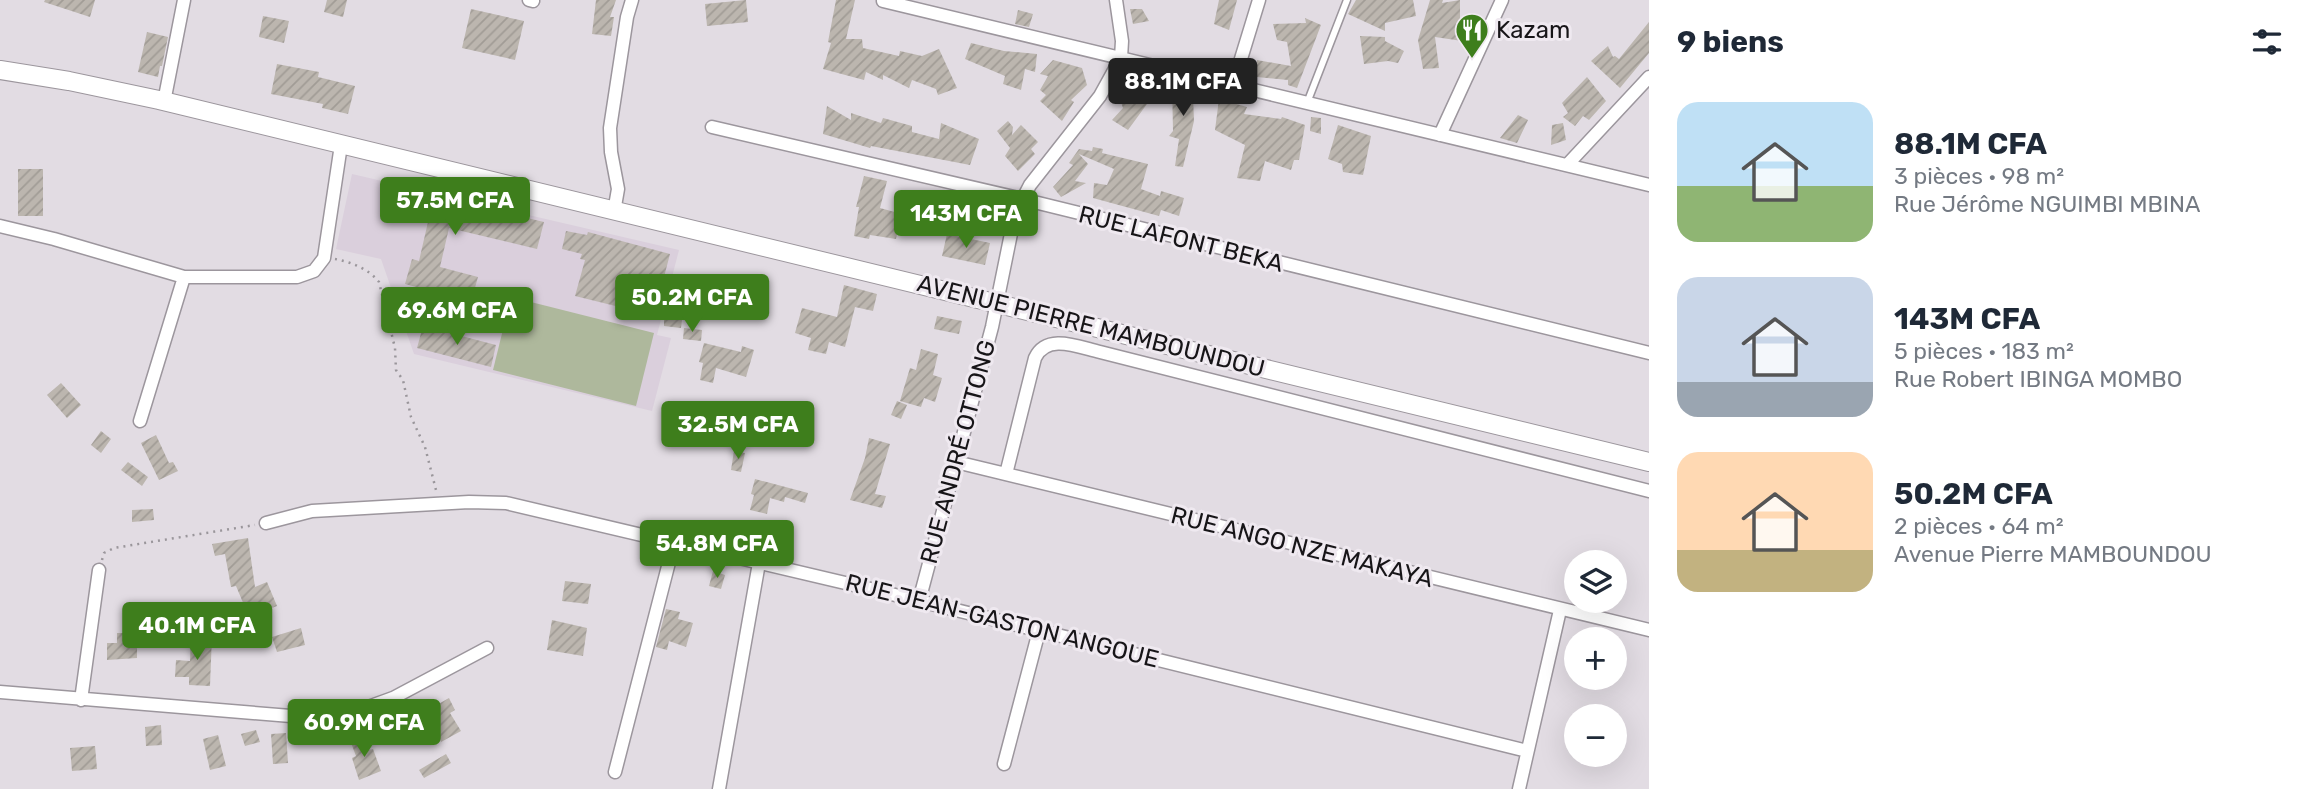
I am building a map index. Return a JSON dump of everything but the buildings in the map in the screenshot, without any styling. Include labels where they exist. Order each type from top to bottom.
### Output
[{"type":"street","points":[[164,102],[184,0]]},
{"type":"street","points":[[614,212],[618,189],[611,152],[610,128],[632,0]]},
{"type":"street","points":[[1116,0],[1122,58]]},
{"type":"street","points":[[1233,85],[1259,0]]},
{"type":"street","points":[[1440,135],[1502,0]]},
{"type":"street","points":[[883,1],[1649,185]]},
{"type":"street","name":"RUE ANDRÉ OTTONG","points":[[919,601],[997,303],[1015,214],[1030,185],[1100,96],[1122,58]]},
{"type":"street","name":"AVENUE PIERRE MAMBOUNDOU","points":[[0,70],[69,81],[164,102],[1649,462]]},
{"type":"street","points":[[1567,165],[1649,77]]},
{"type":"street","name":"RUE LAFONT BEKA","points":[[712,127],[1022,199],[1649,354]]},
{"type":"street","points":[[0,226],[184,277],[297,277],[314,271],[324,258],[341,145]]},
{"type":"street","points":[[140,421],[184,277]]},
{"type":"street","points":[[1006,474],[1035,358],[1039,348],[1049,343],[1100,352],[1649,491]]},
{"type":"street","name":"RUE ANGO NZE MAKAYA","points":[[956,462],[1649,630]]},
{"type":"street","name":"RUE JEAN-GASTON ANGOUE","points":[[266,523],[312,511],[443,503],[506,503],[919,601],[1527,751]]},
{"type":"street","points":[[615,772],[674,543]]},
{"type":"street","points":[[719,789],[759,563]]},
{"type":"street","points":[[81,699],[99,569]]},
{"type":"street","points":[[1519,789],[1560,610]]},
{"type":"street","points":[[1004,764],[1039,631]]},
{"type":"street","points":[[0,692],[303,717],[332,715],[360,710],[393,698],[487,649]]},
{"type":"lane","points":[[1307,103],[1347,0]]},
{"type":"path","points":[[324,258],[354,264],[379,282],[395,348],[396,370],[402,380],[411,417],[425,447],[433,484],[443,503]]},
{"type":"path","points":[[99,569],[104,553],[114,548],[266,523]]},
{"type":"shaded area","points":[[352,174],[679,250],[657,335],[671,338],[652,411],[414,354],[381,259],[336,249]]},
{"type":"green space","points":[[511,297],[654,333],[636,406],[493,370]]},
{"type":"place","name":"Kazam","points":[[1472,60]]}]
